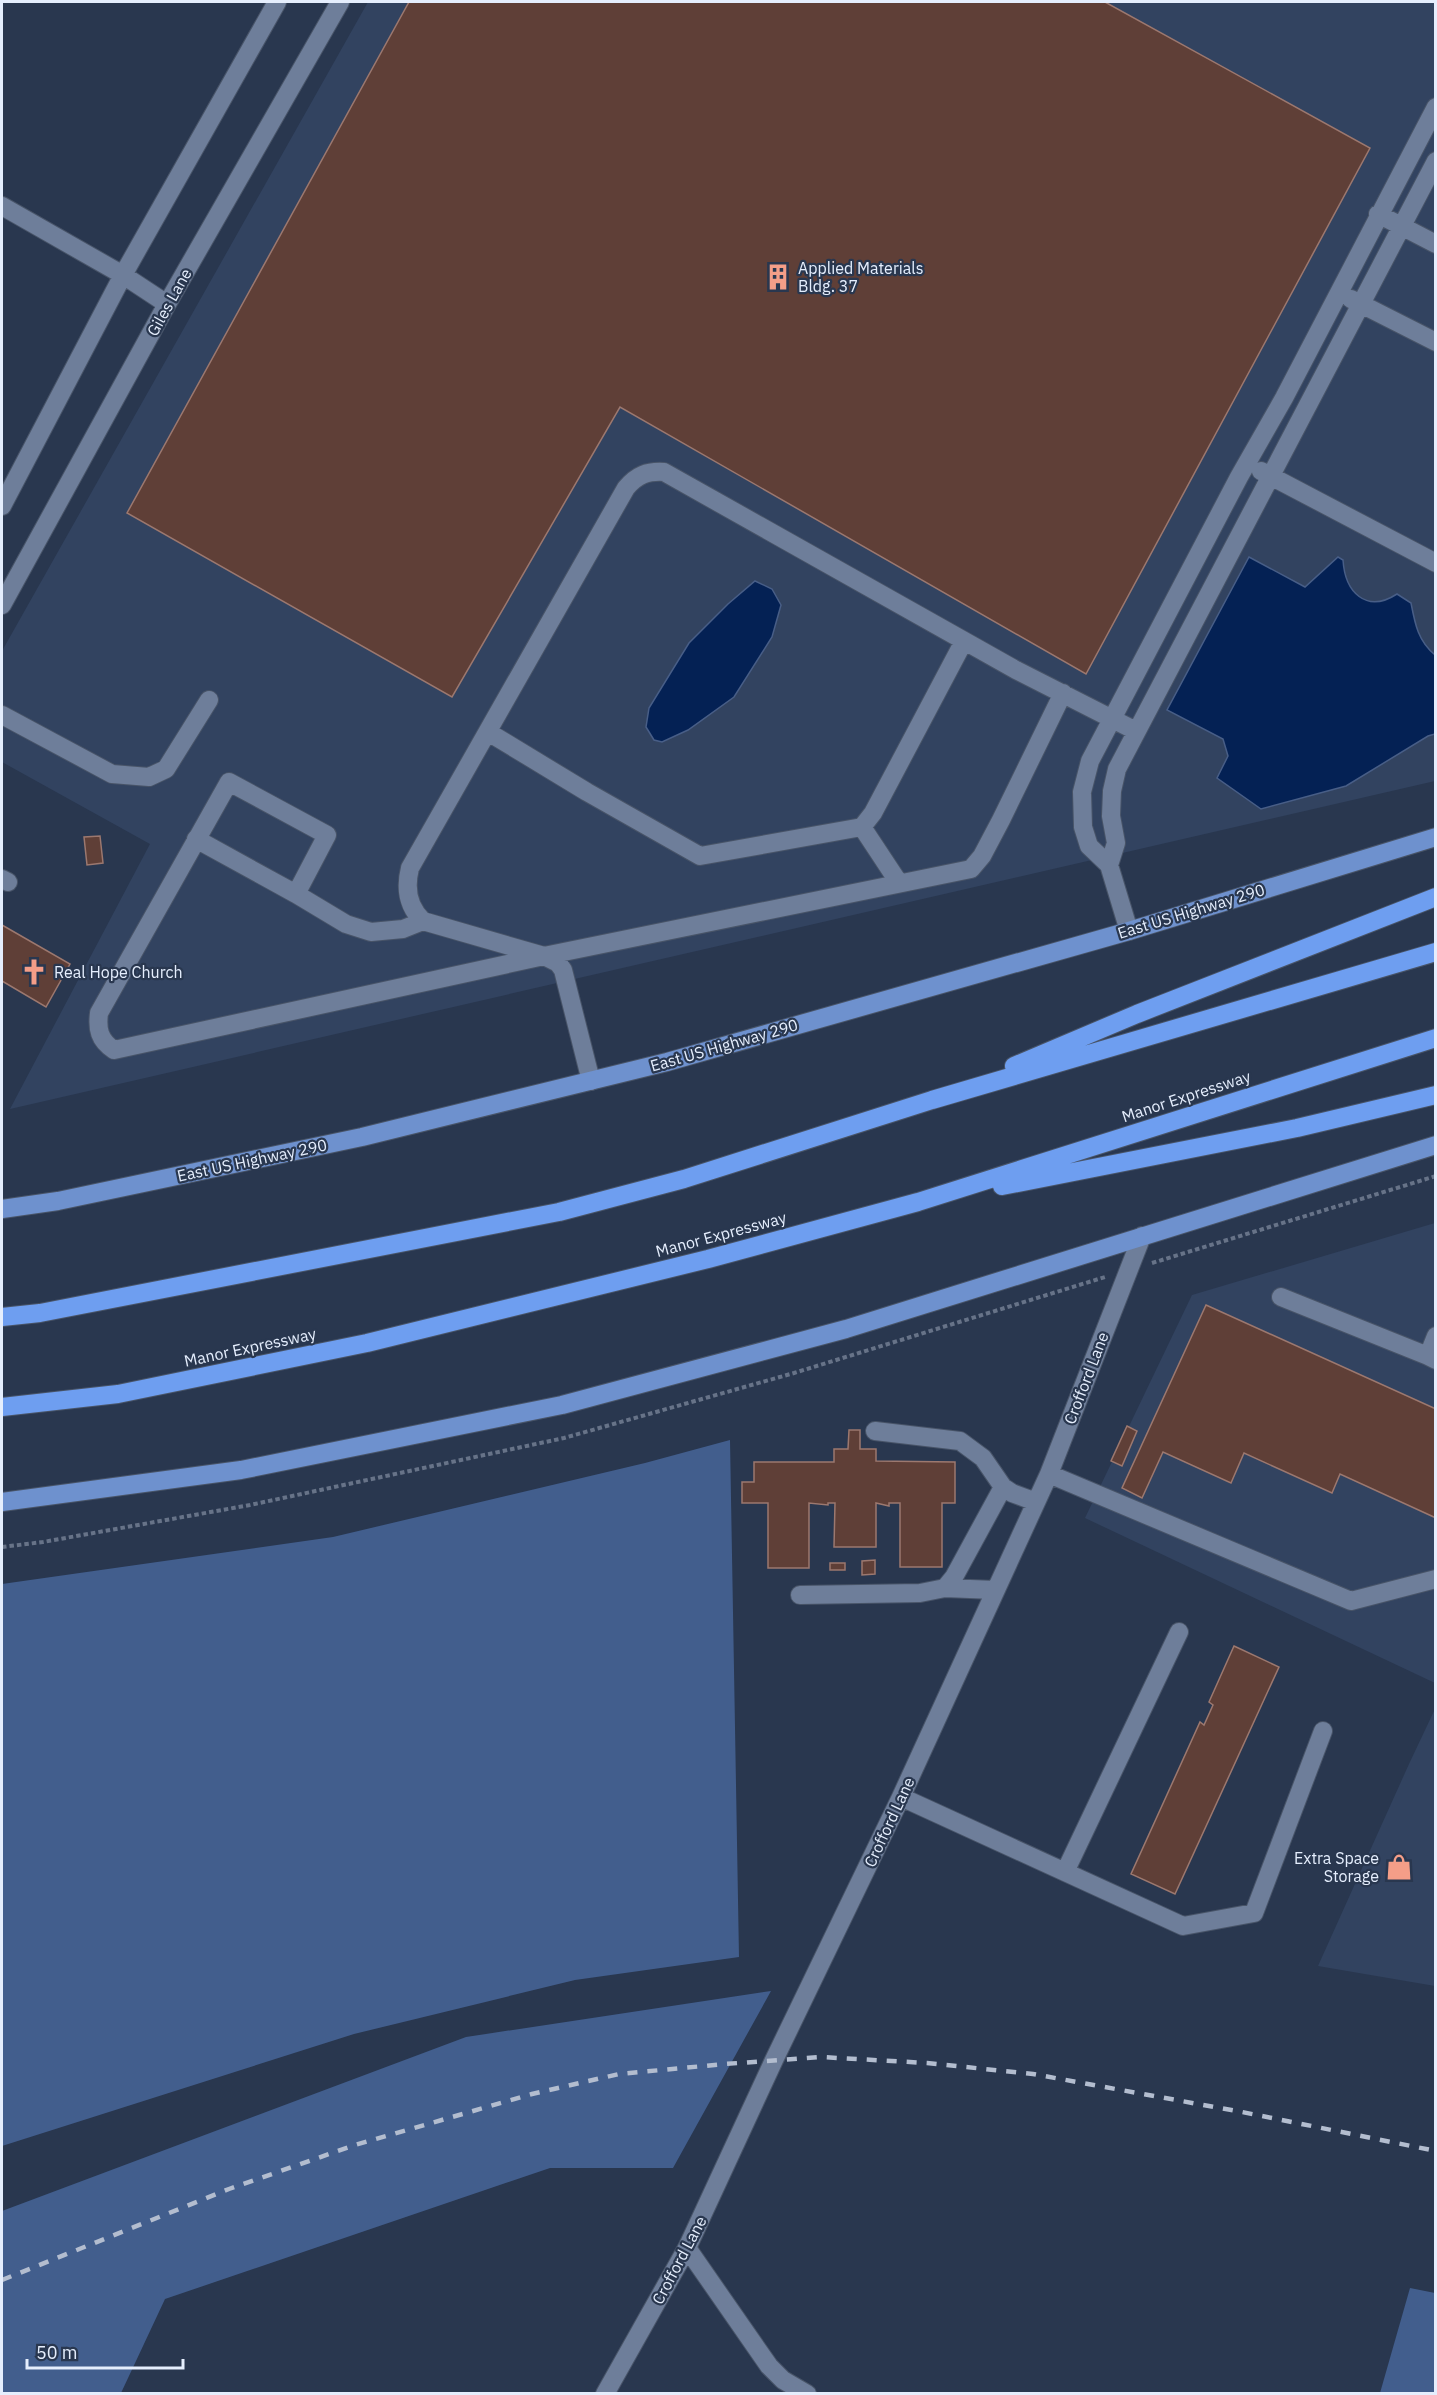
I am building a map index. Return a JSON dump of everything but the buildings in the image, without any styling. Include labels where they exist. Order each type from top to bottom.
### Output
[{"type":"highway","points":[[932,1100],[1137,1014],[1436,897]]},
{"type":"highway","points":[[2,1317],[40,1313],[559,1212],[684,1179],[932,1100],[1436,952]]},
{"type":"highway","name":"Manor Expressway","points":[[2,1407],[118,1394],[367,1343],[708,1259],[918,1202],[1436,1038]]},
{"type":"highway","points":[[918,1202],[1297,1128],[1436,1095]]},
{"type":"main road","name":"East US Highway 290","points":[[2,1209],[58,1201],[351,1140],[667,1062],[1129,931],[1436,837]]},
{"type":"main road","points":[[2,1502],[241,1470],[562,1405],[846,1329],[1436,1145]]},
{"type":"street","points":[[2,506],[123,275],[277,2]]},
{"type":"street","name":"Giles Lane","points":[[2,606],[167,304],[340,2]]},
{"type":"street","points":[[1129,931],[1109,865],[1089,846],[1083,827],[1081,809],[1085,775],[1111,718],[1246,464],[1284,398],[1378,214],[1436,107]]},
{"type":"street","points":[[1109,865],[1116,843],[1111,816],[1112,791],[1117,769],[1436,161]]},
{"type":"street","points":[[2,206],[123,275],[167,304]]},
{"type":"street","points":[[1378,214],[1436,244]]},
{"type":"street","points":[[1339,292],[1436,342]]},
{"type":"street","points":[[1246,464],[1436,564]]},
{"type":"street","points":[[591,1081],[563,970],[558,963],[544,956],[423,921],[410,904],[406,882],[410,868],[626,488],[634,479],[652,471],[664,472],[964,641],[1136,731]]},
{"type":"street","points":[[488,732],[587,792],[700,856],[862,827],[873,813],[964,641]]},
{"type":"street","points":[[296,894],[327,835],[229,782],[99,1013],[97,1030],[106,1045],[114,1050],[544,956],[971,869],[982,856],[1001,820],[1063,693]]},
{"type":"street","points":[[2,715],[112,774],[149,777],[166,769],[209,700]]},
{"type":"street","points":[[862,827],[899,883]]},
{"type":"street","points":[[196,839],[346,924],[371,932],[404,929],[423,921]]},
{"type":"street","name":"Crofford Lane","points":[[606,2394],[687,2248],[774,2060],[901,1797],[1049,1474],[1142,1236]]},
{"type":"street","points":[[1281,1297],[1432,1358],[1436,1336]]},
{"type":"street","points":[[875,1431],[951,1438],[960,1441],[983,1458],[1003,1487],[1036,1502]]},
{"type":"street","points":[[1049,1474],[1351,1601],[1436,1579]]},
{"type":"street","points":[[945,1588],[954,1577],[1003,1487]]},
{"type":"street","points":[[800,1595],[920,1593],[945,1588],[995,1590]]},
{"type":"street","points":[[1065,1872],[1179,1632]]},
{"type":"street","points":[[901,1797],[1183,1926],[1254,1913],[1323,1731]]},
{"type":"street","points":[[687,2248],[769,2366],[783,2380],[807,2394]]},
{"type":"shaded area","points":[[368,2],[1435,2],[1435,781],[10,1109],[150,844],[2,762],[2,651]]},
{"type":"shaded area","points":[[1249,557],[1305,587],[1338,557],[1343,560],[1348,582],[1359,596],[1376,602],[1397,594],[1411,603],[1421,638],[1435,655],[1435,734],[1428,736],[1346,786],[1261,809],[1217,778],[1228,756],[1223,739],[1167,710]]},
{"type":"shaded area","points":[[755,581],[772,589],[781,605],[772,637],[734,697],[688,730],[662,742],[654,740],[646,727],[649,708],[689,643]]},
{"type":"shaded area","points":[[1435,1223],[1435,1683],[1085,1518],[1192,1295]]},
{"type":"shaded area","points":[[730,1440],[739,1957],[575,1980],[354,2034],[2,2146],[2,1584],[333,1537],[645,1463]]},
{"type":"shaded area","name":"Extra Space Storage","points":[[1435,1709],[1435,1986],[1318,1966],[1409,1764]]},
{"type":"shaded area","points":[[771,1991],[673,2168],[550,2168],[165,2299],[121,2393],[2,2393],[2,2211],[466,2037]]},
{"type":"shaded area","points":[[1410,2288],[1435,2293],[1435,2393],[1380,2393]]},
{"type":"railway","points":[[2,2280],[229,2189],[355,2145],[532,2094],[619,2074],[725,2064],[821,2057],[927,2063],[1033,2074],[1242,2112],[1436,2151]]},
{"type":"place","name":"Applied Materials Bldg. 37","points":[[778,277]]},
{"type":"place","name":"Real Hope Church","points":[[34,972]]},
{"type":"place","name":"Extra Space Storage","points":[[1399,1867]]}]
